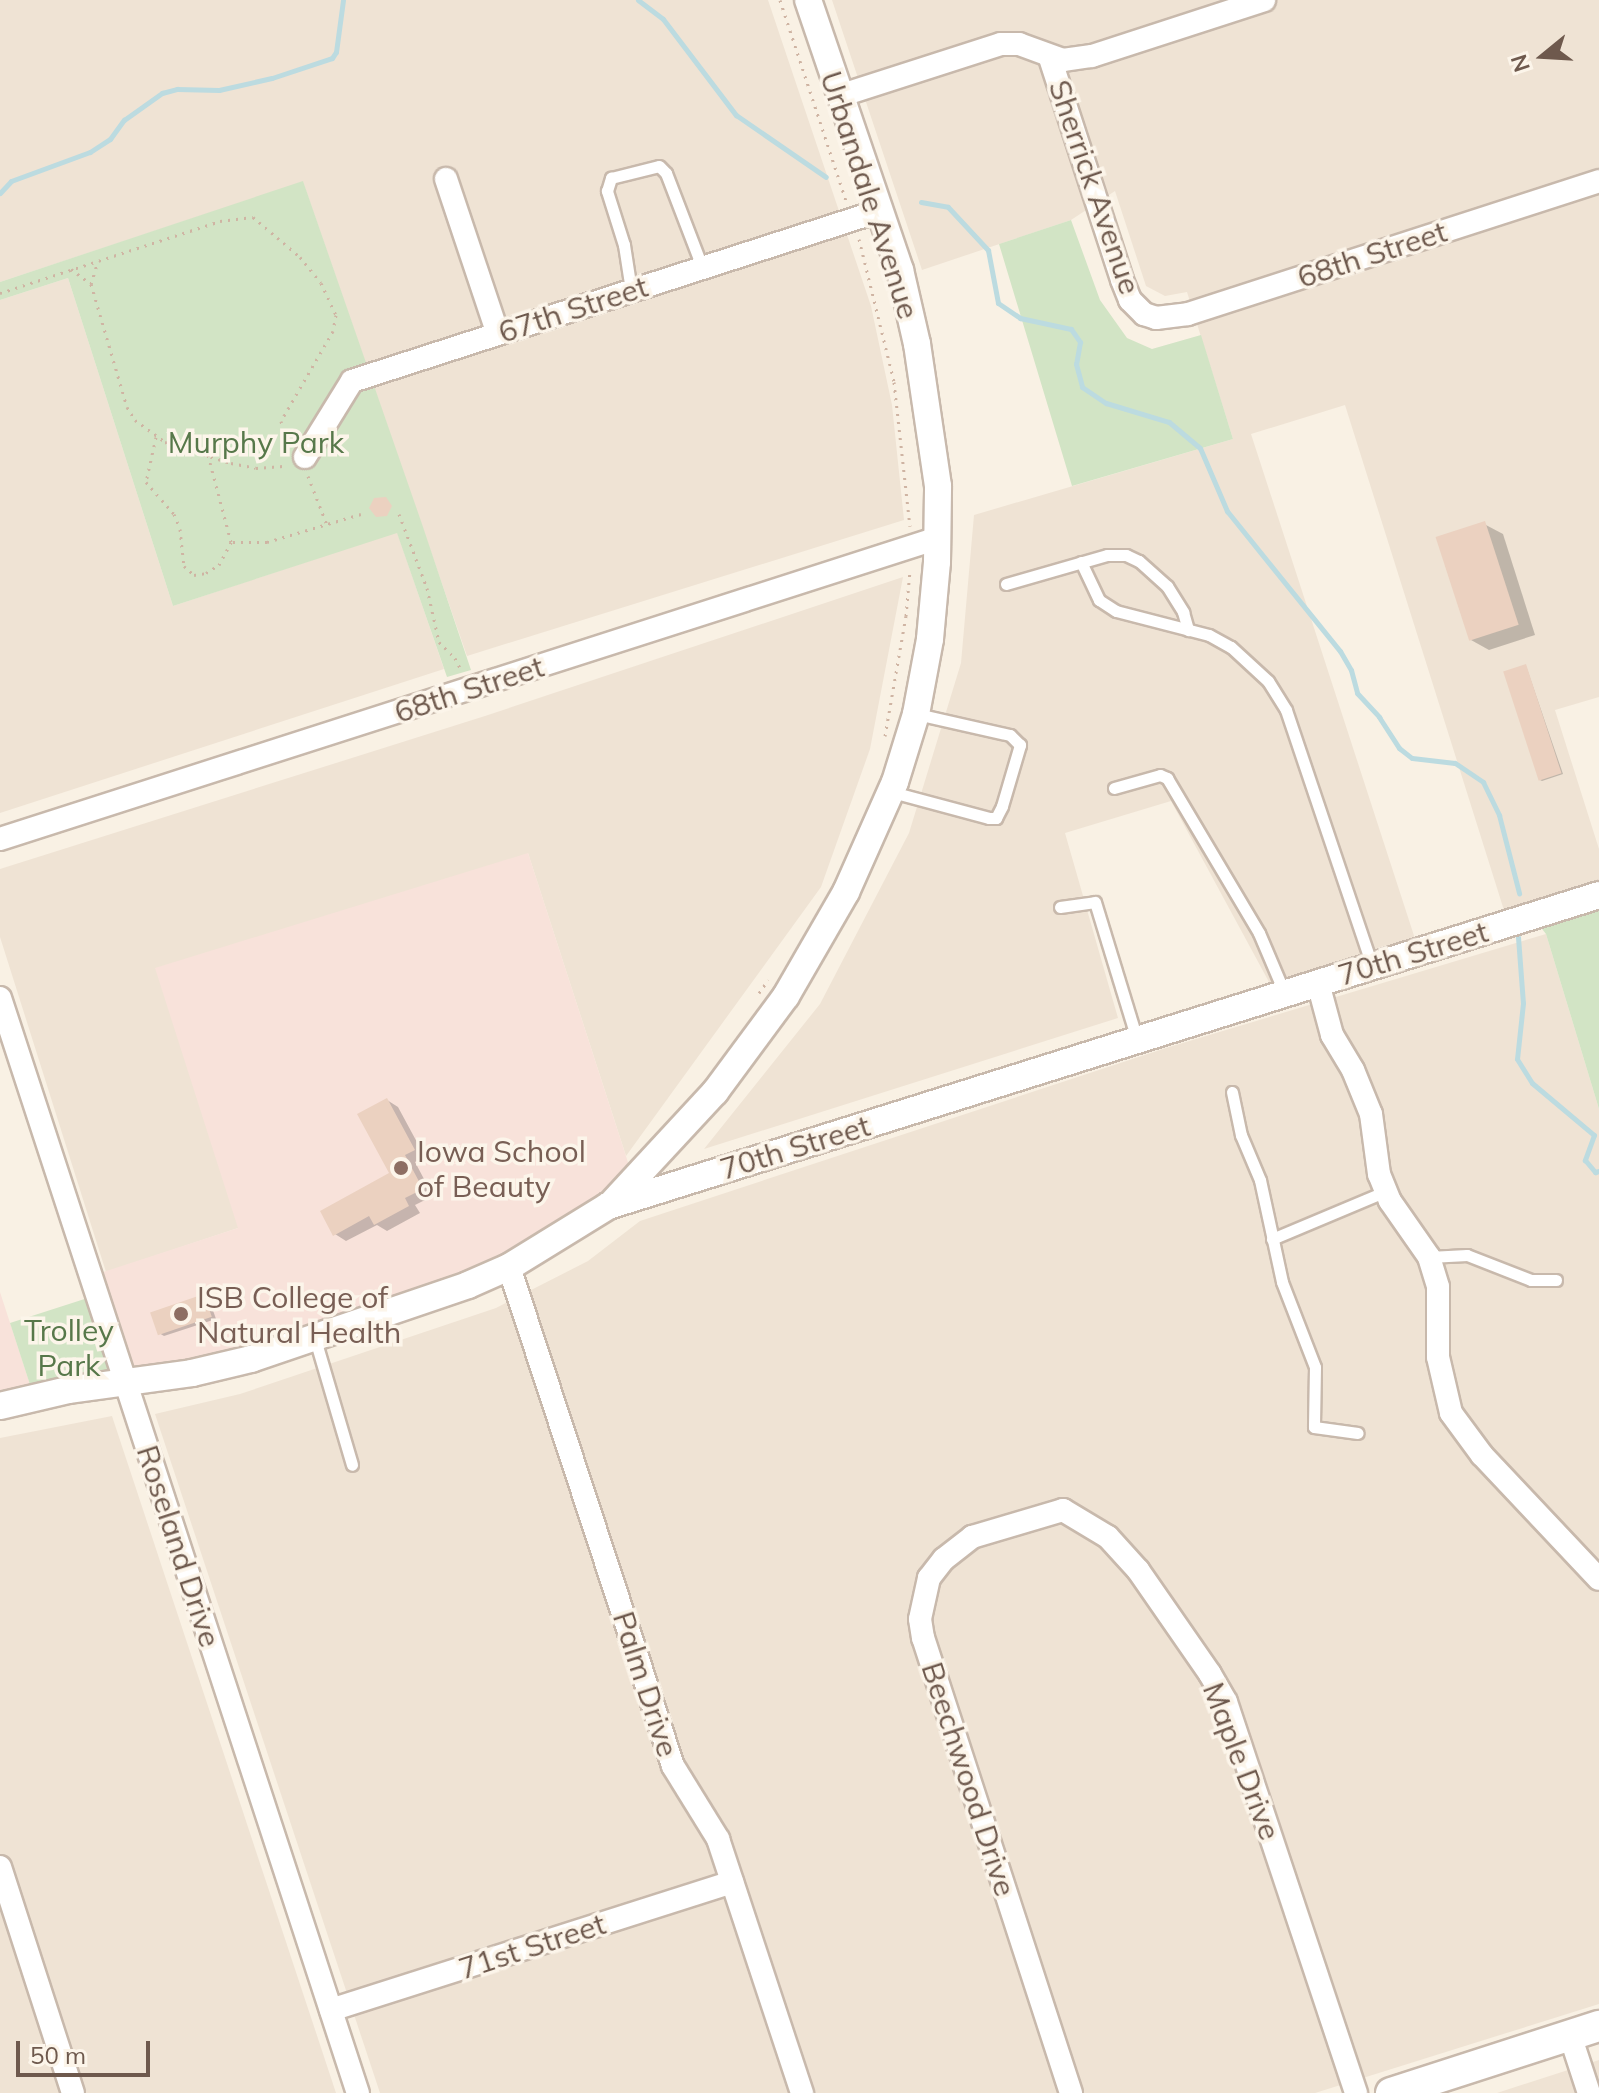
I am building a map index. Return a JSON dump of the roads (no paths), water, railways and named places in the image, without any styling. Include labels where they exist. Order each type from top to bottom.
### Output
[{"type":"main road","points":[[1391,2093],[1599,2026]]},
{"type":"street","name":"Urbandale Avenue","points":[[608,1206],[715,1092],[786,996],[846,892],[891,792],[916,714],[930,639],[938,538],[933,446],[917,344],[900,270],[808,0]]},
{"type":"street","points":[[839,96],[1001,44],[1019,44],[1050,58],[1073,60],[1092,56],[1264,0]]},
{"type":"street","name":"Sherrick Avenue","points":[[1050,58],[1122,280],[1130,300],[1144,314]]},
{"type":"street","points":[[446,179],[498,334]]},
{"type":"street","name":"68th Street","points":[[1144,314],[1166,319],[1188,314],[1599,181]]},
{"type":"street","name":"67th Street","points":[[306,466],[352,381],[879,211]]},
{"type":"street","name":"68th Street","points":[[0,839],[938,538]]},
{"type":"street","name":"70th Street","points":[[0,1406],[47,1394],[207,1370],[314,1338],[509,1267],[608,1206],[1599,895]]},
{"type":"street","points":[[1318,983],[1332,1035],[1353,1070],[1371,1114],[1379,1174],[1386,1191],[1429,1257],[1438,1287],[1438,1357],[1451,1413],[1482,1455],[1599,1579]]},
{"type":"street","name":"Roseland Drive","points":[[0,998],[358,2093]]},
{"type":"street","name":"Palm Drive","points":[[509,1267],[673,1766],[712,1828],[802,2093]]},
{"type":"street","name":"Maple Drive","points":[[1029,1518],[1063,1510],[1108,1537],[1138,1570],[1210,1674],[1238,1733],[1356,2093]]},
{"type":"street","name":"Beechwood Drive","points":[[1029,1518],[972,1537],[944,1559],[929,1578],[920,1619],[923,1638],[1071,2093]]},
{"type":"street","points":[[0,1867],[73,2093]]},
{"type":"street","name":"71st Street","points":[[331,2010],[732,1882]]},
{"type":"street","points":[[1570,2035],[1589,2093]]},
{"type":"lane","points":[[631,290],[624,245],[607,191],[611,178],[659,166],[666,173],[702,267]]},
{"type":"lane","points":[[1006,584],[1107,555],[1139,561],[1177,599],[1188,630]]},
{"type":"lane","points":[[1081,562],[1099,600],[1116,611],[1209,635],[1231,647],[1262,675],[1286,710],[1372,966]]},
{"type":"lane","points":[[891,792],[989,818],[996,818],[1002,806],[1020,745],[1010,735],[916,714]]},
{"type":"lane","points":[[1114,788],[1160,775],[1167,778],[1259,933],[1284,993]]},
{"type":"lane","points":[[1060,907],[1095,902],[1138,1040]]},
{"type":"lane","points":[[1232,1092],[1241,1135],[1260,1180],[1282,1282],[1315,1367],[1314,1427],[1358,1433]]},
{"type":"lane","points":[[1272,1239],[1386,1191]]},
{"type":"lane","points":[[1429,1257],[1467,1255],[1531,1280],[1556,1280]]},
{"type":"lane","points":[[314,1338],[352,1465]]},
{"type":"waterway","points":[[0,193],[11,181],[90,152],[110,139],[124,120],[162,93],[177,89],[219,90],[272,78],[332,58],[336,52],[343,0]]},
{"type":"waterway","points":[[638,0],[663,19],[736,115],[826,177]]},
{"type":"waterway","points":[[921,202],[948,207],[988,250],[998,303],[1020,318],[1071,329],[1080,342],[1076,364],[1082,387],[1106,403],[1169,422],[1200,448],[1227,511],[1340,651],[1351,670],[1357,693],[1379,717],[1399,748],[1412,758],[1455,763],[1483,782],[1499,815],[1519,893]]},
{"type":"waterway","points":[[1518,937],[1523,1003],[1517,1059],[1532,1083],[1594,1135],[1585,1160],[1595,1172],[1599,1171]]},
{"type":"place","name":"Iowa School of Beauty","points":[[401,1168]]},
{"type":"place","name":"ISB College of Natural Health","points":[[181,1314]]},
{"type":"park label","name":"Murphy Park","points":[[256,442]]},
{"type":"park label","name":"Trolley Park","points":[[69,1347]]}]
